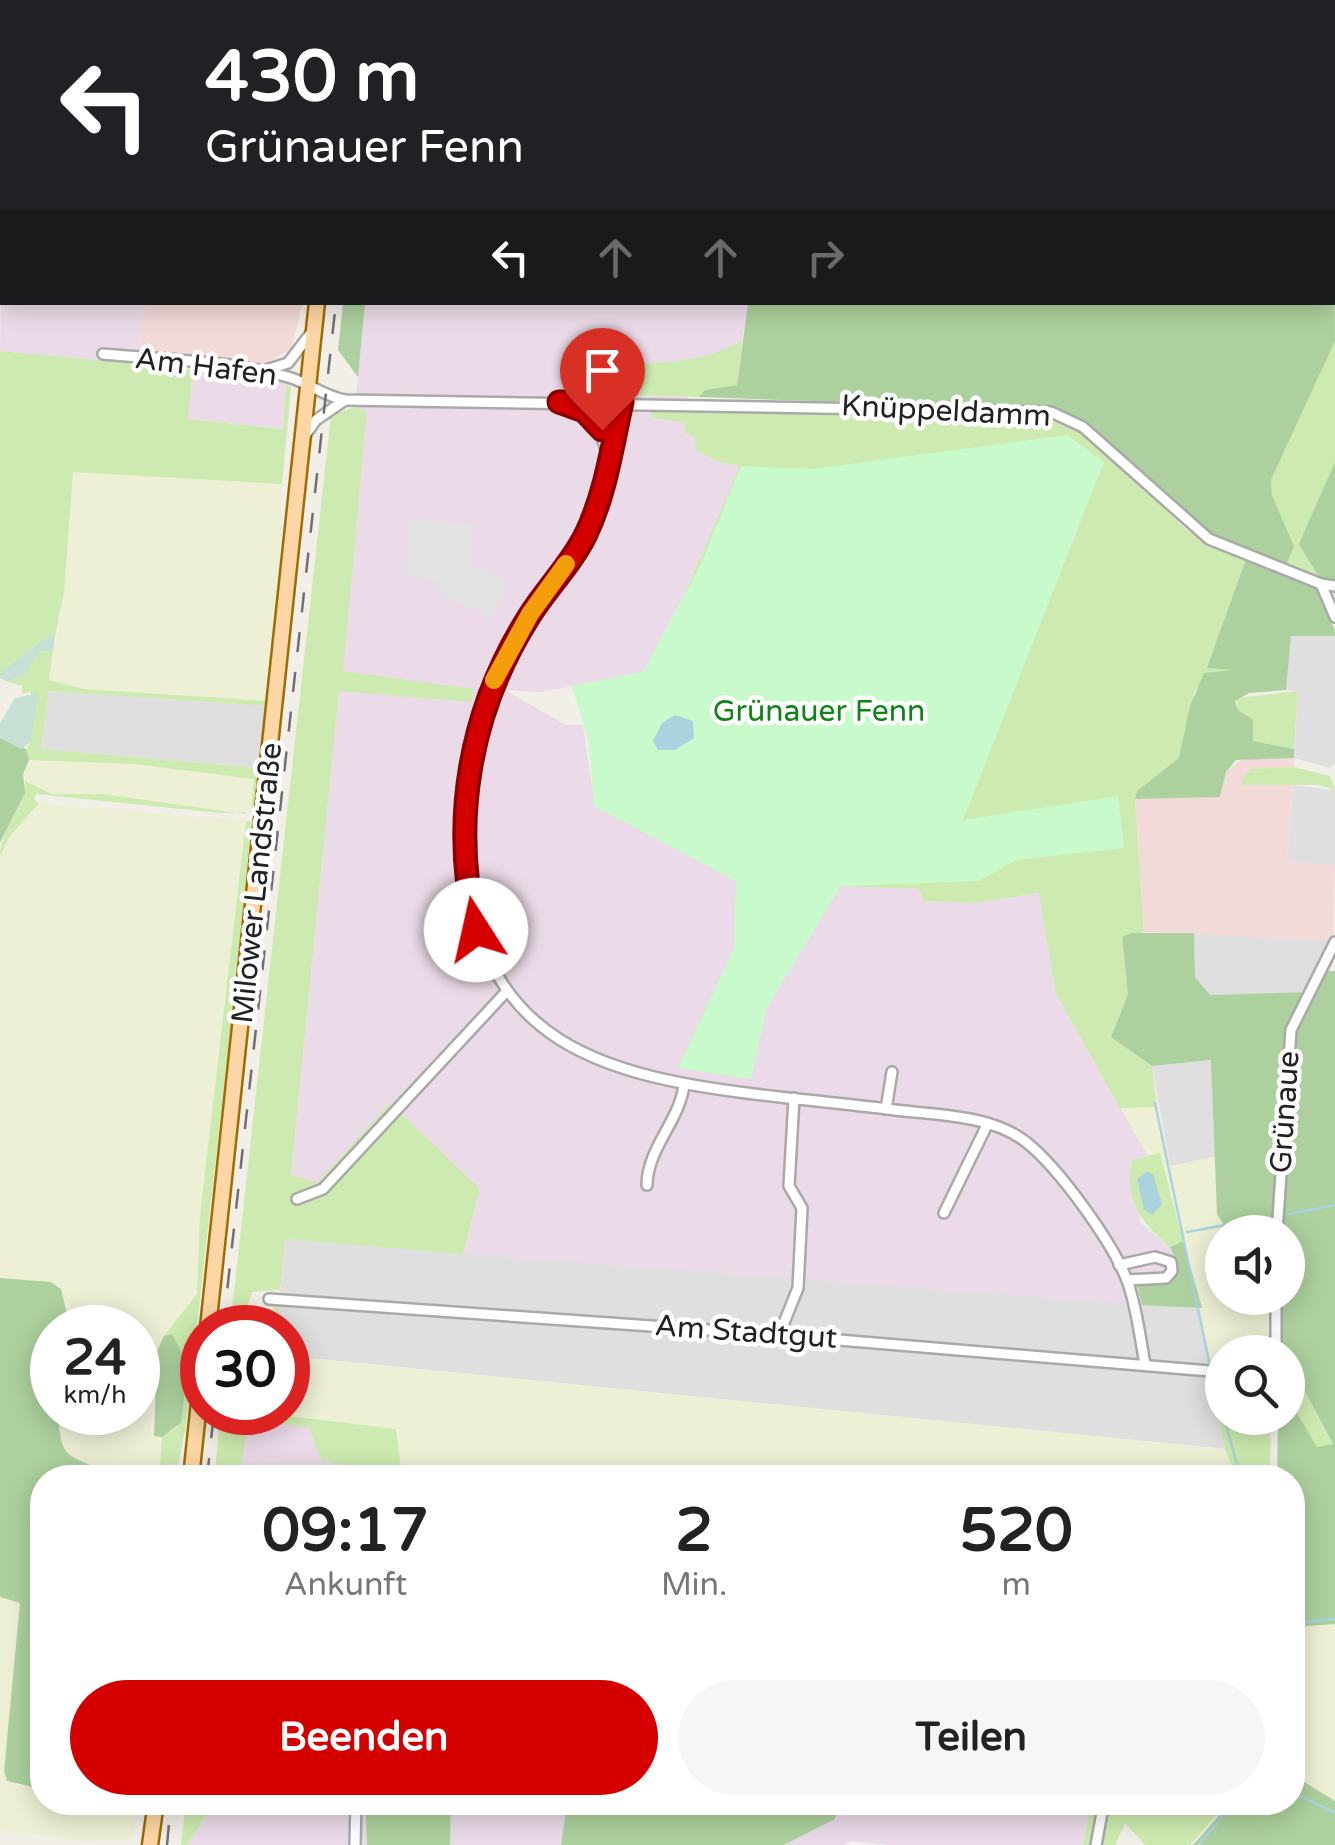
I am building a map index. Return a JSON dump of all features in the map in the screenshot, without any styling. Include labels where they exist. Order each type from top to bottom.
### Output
[{"type":"main road","name":"Milower Landstraße","points":[[210,1305],[317,305]]},
{"type":"main road","points":[[192,1465],[196,1435]]},
{"type":"main road","points":[[150,1845],[154,1815]]},
{"type":"street","points":[[262,371],[288,363],[314,326]]},
{"type":"street","name":"Am Hafen","points":[[103,354],[262,371],[307,386]]},
{"type":"street","points":[[307,386],[325,396],[345,400],[622,402],[606,471],[582,542],[503,659],[471,754],[466,832],[470,907],[486,960],[506,992],[548,1033],[576,1051],[614,1067],[684,1085],[886,1108],[987,1124],[1013,1134],[1036,1152],[1119,1265],[1127,1280],[1145,1364]]},
{"type":"street","points":[[303,438],[316,420],[345,400]]},
{"type":"street","points":[[559,402],[597,422],[607,448],[606,471]]},
{"type":"street","name":"Knüppeldamm","points":[[622,402],[1051,412],[1084,427],[1192,529],[1321,584],[1335,586]]},
{"type":"street","points":[[1321,584],[1335,616]]},
{"type":"street","name":"Grünaue","points":[[1278,1215],[1291,1030],[1335,942]]},
{"type":"street","points":[[298,1199],[323,1189],[506,992]]},
{"type":"street","points":[[886,1108],[892,1072]]},
{"type":"street","points":[[647,1184],[651,1164],[676,1116],[684,1085]]},
{"type":"street","points":[[779,1334],[798,1288],[802,1208],[790,1186],[794,1098]]},
{"type":"street","points":[[944,1214],[987,1124]]},
{"type":"street","points":[[1119,1265],[1156,1257],[1171,1262],[1172,1270],[1166,1278],[1127,1280]]},
{"type":"street","name":"Am Stadtgut","points":[[269,1300],[779,1334],[1205,1370]]},
{"type":"street","points":[[355,1845],[356,1815]]},
{"type":"street","points":[[1096,1845],[1102,1815]]},
{"type":"shaded area","points":[[1,305],[145,305],[139,352],[119,363],[0,351]]},
{"type":"shaded area","points":[[145,305],[302,305],[291,349],[259,367],[139,352]]},
{"type":"shaded area","points":[[365,305],[748,305],[742,341],[714,355],[675,363],[609,365],[607,394],[688,397],[685,422],[695,437],[718,462],[741,466],[700,566],[643,673],[540,692],[505,690],[566,725],[583,725],[595,806],[737,881],[734,949],[679,1067],[767,1007],[841,885],[920,889],[925,901],[975,903],[1040,893],[1056,994],[1148,1156],[1132,1160],[1140,1222],[1170,1247],[1180,1267],[1169,1282],[1138,1284],[1142,1305],[463,1254],[480,1189],[317,1184],[291,1176],[339,690],[470,702],[474,690],[342,672],[367,413],[355,407]]},
{"type":"shaded area","points":[[193,369],[286,383],[283,429],[187,419]]},
{"type":"shaded area","points":[[409,518],[473,525],[469,563],[507,582],[491,617],[442,595],[438,581],[406,576]]},
{"type":"shaded area","points":[[1291,636],[1335,636],[1335,763],[1330,768],[1294,758],[1298,691],[1286,690]]},
{"type":"shaded area","points":[[49,691],[267,706],[260,768],[41,749]]},
{"type":"shaded area","points":[[1244,758],[1294,758],[1294,767],[1250,769],[1241,785],[1293,785],[1287,861],[1335,866],[1333,941],[1144,932],[1135,799],[1220,797],[1226,772]]},
{"type":"shaded area","points":[[1293,785],[1335,790],[1335,866],[1287,862]]},
{"type":"shaded area","points":[[1194,933],[1333,941],[1308,992],[1210,995],[1195,977]]},
{"type":"shaded area","points":[[1212,1060],[1215,1157],[1170,1166],[1152,1066]]},
{"type":"shaded area","points":[[286,1239],[1202,1308],[1206,1335],[1205,1435],[1223,1435],[1225,1449],[310,1358],[310,1305],[279,1305]]},
{"type":"shaded area","points":[[310,1428],[381,1465],[242,1465],[245,1435],[310,1435]]},
{"type":"shaded area","points":[[206,1815],[366,1815],[367,1845],[187,1845]]},
{"type":"shaded area","points":[[451,1815],[565,1815],[561,1845],[450,1845]]},
{"type":"shaded area","points":[[836,1815],[1089,1815],[1083,1845],[888,1845],[852,1841],[843,1845],[784,1845],[835,1819]]},
{"type":"green space","points":[[343,305],[365,305],[358,377],[338,350]]},
{"type":"green space","points":[[748,305],[1335,305],[1335,341],[1271,480],[1272,495],[1294,546],[1287,563],[1210,536],[1087,425],[1053,409],[699,397],[705,390],[737,385]]},
{"type":"green space","points":[[742,341],[737,385],[705,390],[699,397],[629,395],[617,364],[681,360]]},
{"type":"green space","points":[[1335,341],[1335,462],[1300,544],[1319,577],[1283,564],[1292,541],[1272,495],[1271,480]]},
{"type":"green space","points":[[0,351],[193,369],[188,419],[283,429],[286,383],[291,388],[282,484],[73,472],[64,593],[55,636],[42,640],[0,673]]},
{"type":"green space","points":[[355,407],[367,412],[343,671],[474,689],[471,702],[339,691],[291,1175],[317,1183],[390,1103],[480,1189],[463,1254],[286,1239],[280,1290],[252,1292],[248,1305],[233,1305],[331,415]]},
{"type":"green space","name":"Grünauer Fenn","points":[[650,408],[1051,416],[1084,433],[1190,533],[1246,559],[1208,667],[1233,667],[1233,671],[1195,690],[1179,759],[1137,791],[1135,799],[1144,932],[1122,937],[1128,994],[1111,1037],[1152,1066],[1157,1107],[1120,1108],[1056,994],[1039,893],[975,903],[924,901],[919,889],[841,886],[780,983],[753,984],[751,1079],[678,1068],[734,949],[737,881],[594,806],[740,466],[718,462],[696,450],[695,437],[685,433],[685,422],[652,418]]},
{"type":"green space","name":"Grünauer Fenn","points":[[1067,435],[1104,462],[963,820],[1118,796],[1124,848],[1016,860],[979,881],[841,886],[767,1007],[751,1079],[678,1068],[734,949],[736,881],[594,806],[589,743],[572,686],[643,672],[700,566],[741,466],[813,469]]},
{"type":"green space","points":[[1335,462],[1335,580],[1319,577],[1299,544]]},
{"type":"green space","points":[[73,472],[282,484],[280,583],[268,701],[83,689],[49,680],[64,593]]},
{"type":"green space","points":[[1246,559],[1314,585],[1335,630],[1335,636],[1291,636],[1286,690],[1249,693],[1235,701],[1238,710],[1253,720],[1253,741],[1294,749],[1294,758],[1236,760],[1226,772],[1220,797],[1135,799],[1137,791],[1179,758],[1190,706],[1204,673],[1233,670],[1207,668]]},
{"type":"green space","points":[[55,636],[53,651],[39,652],[26,674],[8,682],[0,678],[0,673],[42,640]]},
{"type":"green space","points":[[53,651],[49,680],[83,689],[268,701],[267,706],[49,691],[41,749],[260,768],[255,812],[248,812],[254,779],[134,764],[29,760],[26,749],[31,742],[31,692],[22,694],[22,686],[8,682],[26,674],[39,652]]},
{"type":"green space","points":[[1298,691],[1294,749],[1253,741],[1250,724],[1238,710],[1236,698]]},
{"type":"green space","points":[[38,693],[31,742],[21,749],[0,738],[0,723],[15,698]]},
{"type":"green space","points":[[0,738],[26,749],[29,760],[23,774],[25,793],[0,843]]},
{"type":"green space","points":[[36,758],[134,764],[255,779],[251,810],[245,814],[102,794],[52,794],[25,781],[25,767]]},
{"type":"green space","points":[[1294,767],[1330,776],[1335,790],[1318,785],[1240,785],[1250,769]]},
{"type":"green space","points":[[25,781],[52,794],[102,794],[235,813],[36,794],[34,800],[39,803],[9,837],[0,857]]},
{"type":"green space","points":[[39,803],[246,821],[200,1215],[197,1294],[189,1305],[180,1305],[180,1318],[160,1347],[160,1305],[66,1305],[0,1278],[0,857],[9,837]]},
{"type":"green space","points":[[246,821],[254,822],[199,1305],[188,1305],[197,1294],[200,1215]]},
{"type":"green space","points":[[1131,933],[1194,933],[1195,977],[1210,995],[1308,992],[1289,1028],[1275,1215],[1217,1214],[1211,1060],[1152,1066],[1111,1037],[1128,994],[1122,937]]},
{"type":"green space","points":[[1328,971],[1335,971],[1335,1624],[1305,1626],[1305,1465],[1277,1465],[1278,1435],[1305,1435],[1305,1427],[1317,1447],[1333,1444],[1305,1392],[1305,1335],[1280,1335],[1280,1315],[1305,1315],[1305,1215],[1282,1215],[1294,1030]]},
{"type":"green space","points":[[1157,1107],[1170,1166],[1215,1157],[1218,1215],[1205,1215],[1205,1315],[1273,1315],[1272,1335],[1205,1335],[1205,1344],[1189,1250],[1160,1154],[1148,1156],[1120,1108]]},
{"type":"green space","points":[[1160,1153],[1183,1241],[1170,1247],[1137,1210],[1130,1187],[1132,1160]]},
{"type":"green space","points":[[1183,1241],[1202,1308],[1142,1305],[1137,1284],[1169,1282],[1179,1267],[1170,1247]]},
{"type":"green space","points":[[0,1278],[51,1282],[61,1289],[65,1305],[30,1305],[30,1435],[61,1435],[66,1451],[89,1465],[30,1465],[30,1786],[7,1781],[4,1771],[20,1603],[0,1597]]},
{"type":"green space","points":[[180,1316],[180,1435],[184,1435],[178,1465],[160,1465],[162,1437],[178,1427],[172,1334],[164,1336]]},
{"type":"green space","points":[[172,1334],[180,1350],[180,1424],[162,1437],[154,1436],[160,1435],[160,1345],[164,1336]]},
{"type":"green space","points":[[310,1358],[1224,1449],[1231,1465],[401,1465],[396,1429],[310,1419]]},
{"type":"green space","points":[[1305,1392],[1333,1445],[1317,1448],[1305,1427]]},
{"type":"green space","points":[[310,1419],[396,1429],[401,1465],[322,1461]]},
{"type":"green space","points":[[60,1435],[162,1437],[160,1465],[84,1465],[67,1457]]},
{"type":"green space","points":[[219,1435],[246,1435],[242,1465],[215,1465]]},
{"type":"green space","points":[[1222,1435],[1271,1435],[1270,1465],[1231,1465]]},
{"type":"green space","points":[[0,1597],[21,1603],[4,1770],[16,1786],[30,1788],[30,1815],[136,1815],[133,1835],[128,1840],[83,1841],[0,1831]]},
{"type":"green space","points":[[1335,1624],[1335,1801],[1305,1782],[1305,1626]]},
{"type":"green space","points":[[1305,1782],[1335,1801],[1335,1845],[1193,1845],[1219,1815],[1305,1815]]},
{"type":"green space","points":[[185,1815],[206,1815],[187,1845],[181,1845]]},
{"type":"green space","points":[[366,1815],[451,1815],[450,1845],[367,1845]]},
{"type":"green space","points":[[565,1815],[836,1815],[835,1819],[784,1845],[561,1845]]},
{"type":"green space","points":[[1089,1815],[1216,1815],[1190,1845],[1145,1845],[1125,1823],[1115,1845],[1083,1845]]},
{"type":"water","points":[[675,715],[693,721],[694,738],[675,750],[658,750],[653,741],[662,723]]},
{"type":"water","points":[[1146,1172],[1153,1174],[1162,1204],[1152,1215],[1144,1210],[1137,1179]]},
{"type":"waterway","points":[[1155,1103],[1205,1342]]},
{"type":"waterway","points":[[1289,1214],[1335,1205]]},
{"type":"waterway","points":[[1187,1232],[1205,1229]]},
{"type":"waterway","points":[[1229,1435],[1237,1465]]},
{"type":"waterway","points":[[1305,1622],[1335,1619]]},
{"type":"waterway","points":[[1305,1798],[1335,1813]]},
{"type":"waterway","points":[[1198,1845],[1225,1815]]},
{"type":"railway","points":[[226,1305],[336,305]]},
{"type":"railway","points":[[208,1465],[212,1435]]},
{"type":"railway","points":[[167,1845],[170,1815]]},
{"type":"slow traffic","points":[[494,680],[530,614],[566,564]]},
{"type":"route","points":[[476,930],[468,888],[466,832],[469,769],[479,721],[503,659],[530,614],[577,551],[594,516],[622,402],[559,402],[592,416],[602,430]]}]
